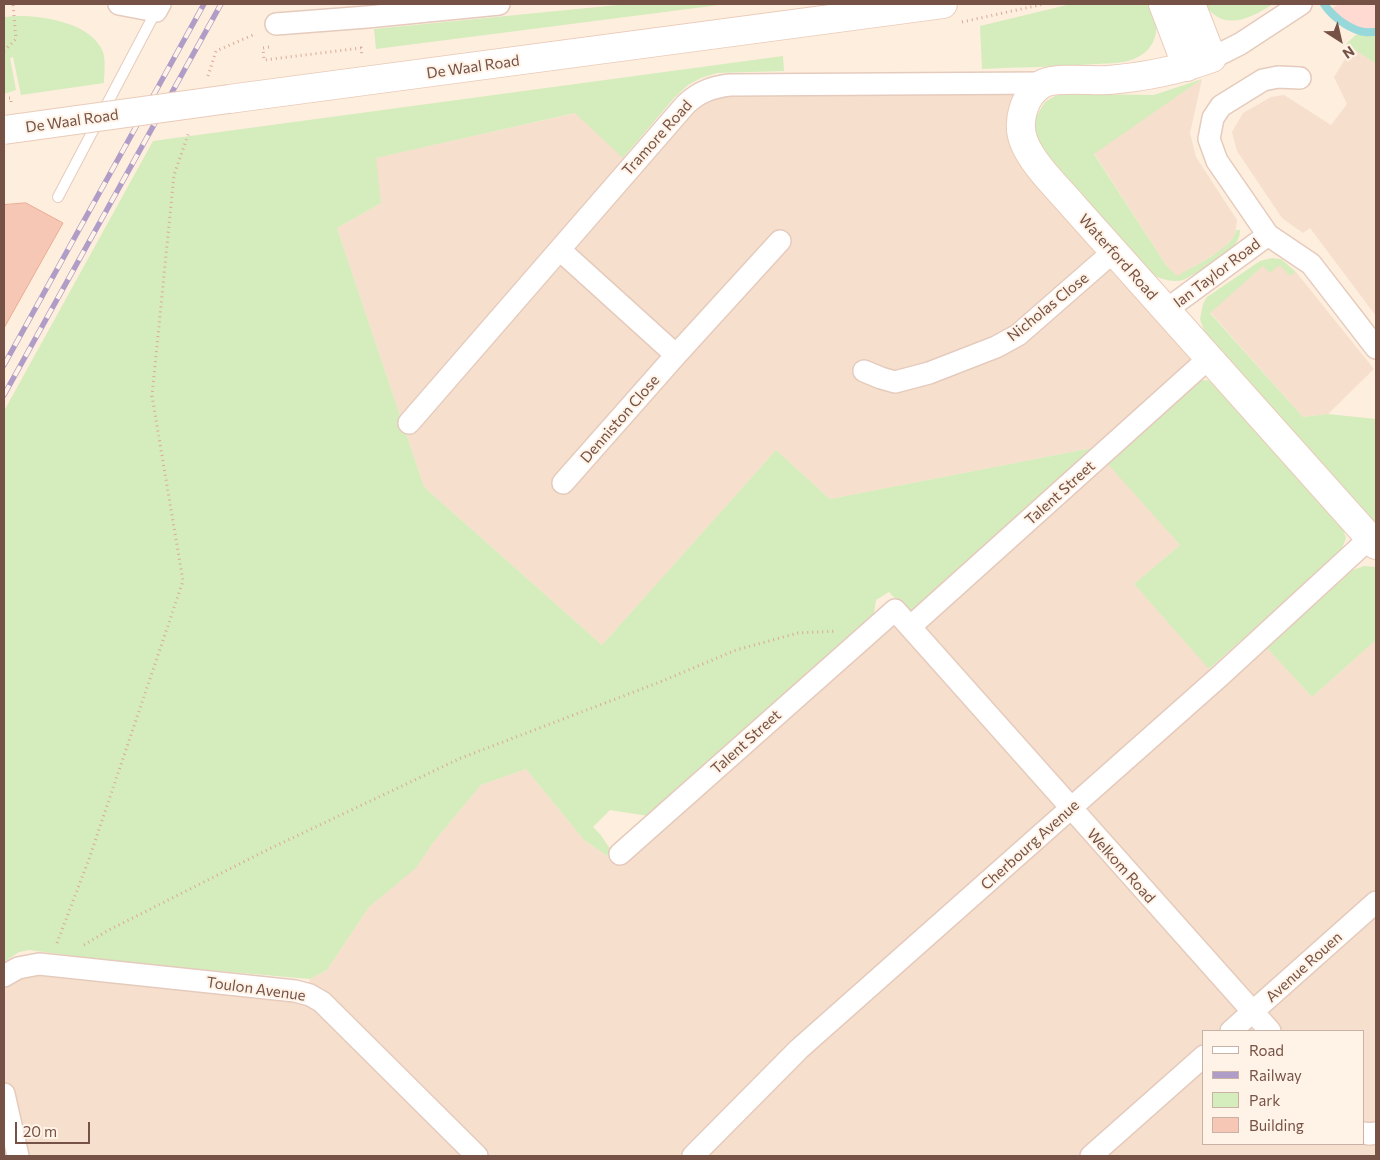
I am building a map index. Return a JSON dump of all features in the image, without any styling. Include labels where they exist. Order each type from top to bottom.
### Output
[{"type":"main road","name":"De Waal Road","points":[[8,118],[762,28],[942,4]]},
{"type":"main road","points":[[1163,4],[1200,62]]},
{"type":"main road","points":[[1191,4],[1200,62]]},
{"type":"main road","points":[[1044,83],[1054,81],[1108,80],[1154,74],[1200,62]]},
{"type":"main road","name":"Waterford Road","points":[[1044,83],[1033,93],[1024,109],[1020,129],[1024,142],[1034,160],[1373,542]]},
{"type":"street","points":[[119,4],[158,7]]},
{"type":"street","points":[[276,24],[367,18],[447,6],[499,4]]},
{"type":"street","points":[[1200,62],[1240,44],[1302,4]]},
{"type":"street","name":"Ian Taylor Road","points":[[1300,78],[1278,77],[1264,80],[1221,106],[1213,118],[1209,139],[1214,155],[1268,235],[1311,264],[1376,348]]},
{"type":"street","name":"Tramore Road","points":[[409,423],[686,104],[705,90],[717,86],[730,85],[1044,83]]},
{"type":"street","name":"Ian Taylor Road","points":[[1166,310],[1268,235]]},
{"type":"street","name":"Denniston Close","points":[[563,483],[780,241]]},
{"type":"street","points":[[560,250],[676,355]]},
{"type":"street","name":"Nicholas Close","points":[[864,371],[895,382],[968,360],[996,347],[1018,335],[1114,252]]},
{"type":"street","name":"Talent Street","points":[[910,627],[1209,358]]},
{"type":"street","name":"Cherbourg Avenue","points":[[694,1156],[799,1050],[1373,542]]},
{"type":"street","name":"Talent Street","points":[[620,854],[895,610]]},
{"type":"street","name":"Welkom Road","points":[[895,610],[1071,810],[1269,1030]]},
{"type":"street","name":"Avenue Rouen","points":[[1232,1030],[1376,902]]},
{"type":"street","name":"Toulon Avenue","points":[[4,976],[18,968],[29,965],[49,965],[295,991],[310,995],[322,1002],[477,1156]]},
{"type":"street","points":[[1091,1156],[1202,1058]]},
{"type":"street","points":[[4,1094],[18,1156]]},
{"type":"lane","points":[[58,197],[158,7]]},
{"type":"path","points":[[4,51],[16,39],[13,4]]},
{"type":"path","points":[[207,77],[216,51],[276,24]]},
{"type":"path","points":[[272,47],[263,48],[264,60],[360,48],[362,59]]},
{"type":"path","points":[[4,98],[11,98],[8,118]]},
{"type":"path","points":[[49,965],[88,859],[183,581],[152,396],[174,174],[189,130]]},
{"type":"path","points":[[49,965],[107,931],[267,850],[461,758],[660,682],[736,650],[798,633],[846,630],[868,634]]},
{"type":"shaded area","points":[[1339,4],[1376,4],[1376,32],[1360,31],[1345,24],[1328,11]]},
{"type":"shaded area","points":[[1352,48],[1376,64],[1376,316],[1310,228],[1303,233],[1282,218],[1237,151],[1232,132],[1243,113],[1271,97],[1284,95],[1331,125],[1347,104],[1334,77]]},
{"type":"shaded area","points":[[1202,79],[1190,133],[1196,157],[1237,220],[1235,235],[1223,249],[1177,277],[1166,265],[1094,153]]},
{"type":"shaded area","points":[[1047,81],[1027,104],[1210,356],[1101,455],[1180,545],[1134,584],[1217,677],[1259,639],[1312,697],[1376,640],[1376,1156],[4,1156],[4,974],[7,972],[306,993],[310,979],[327,970],[369,907],[415,868],[432,844],[481,785],[526,769],[584,840],[609,857],[620,853],[895,609],[910,626],[1095,451],[1092,448],[830,499],[776,450],[602,645],[424,487],[337,228],[381,203],[375,158],[576,113],[632,165],[694,95]]},
{"type":"shaded area","points":[[1280,264],[1290,275],[1296,272],[1374,369],[1328,414],[1303,417],[1210,312],[1263,266]]},
{"type":"green space","points":[[628,4],[727,4],[376,49],[374,29]]},
{"type":"green space","points":[[1071,4],[1154,4],[1156,34],[1154,40],[1150,47],[1138,57],[1123,62],[982,69],[980,26]]},
{"type":"green space","points":[[1205,4],[1273,4],[1247,18],[1228,20],[1212,13]]},
{"type":"green space","points":[[18,16],[66,23],[89,34],[103,52],[105,64],[104,83],[21,95],[13,57],[10,58],[16,90],[4,94],[4,17]]},
{"type":"green space","points":[[1360,31],[1376,32],[1376,64],[1346,44]]},
{"type":"green space","points":[[783,56],[784,71],[717,73],[688,85],[675,97],[623,158],[575,113],[376,158],[381,203],[337,228],[424,487],[602,645],[776,450],[830,499],[1092,448],[1095,451],[916,610],[906,610],[889,592],[876,600],[873,619],[648,816],[610,810],[593,827],[613,853],[609,857],[584,840],[526,769],[481,785],[432,844],[416,868],[369,907],[327,970],[310,979],[116,962],[29,950],[19,952],[4,962],[4,411],[153,141]]},
{"type":"green space","points":[[1202,79],[1094,154],[1166,265],[1177,276],[1220,250],[1234,237],[1236,230],[1240,230],[1235,244],[1223,256],[1183,280],[1170,280],[1148,273],[1040,148],[1034,133],[1035,118],[1045,102],[1061,94],[1154,95]]},
{"type":"green space","points":[[1272,258],[1281,259],[1296,272],[1290,276],[1280,265],[1270,273],[1263,266],[1210,313],[1303,417],[1328,414],[1376,419],[1376,528],[1206,336],[1200,319],[1203,304],[1207,297],[1260,261]]},
{"type":"green space","points":[[1207,380],[1215,384],[1342,526],[1346,538],[1341,551],[1209,669],[1134,584],[1180,545],[1106,462],[1197,381]]},
{"type":"green space","points":[[1364,566],[1376,567],[1376,640],[1312,697],[1267,648],[1353,570]]},
{"type":"building","points":[[26,203],[63,223],[4,328],[4,205]]},
{"type":"waterway","points":[[1324,4],[1349,27],[1362,32],[1376,32]]},
{"type":"railway","points":[[4,365],[204,4]]},
{"type":"railway","points":[[4,395],[221,4]]}]
